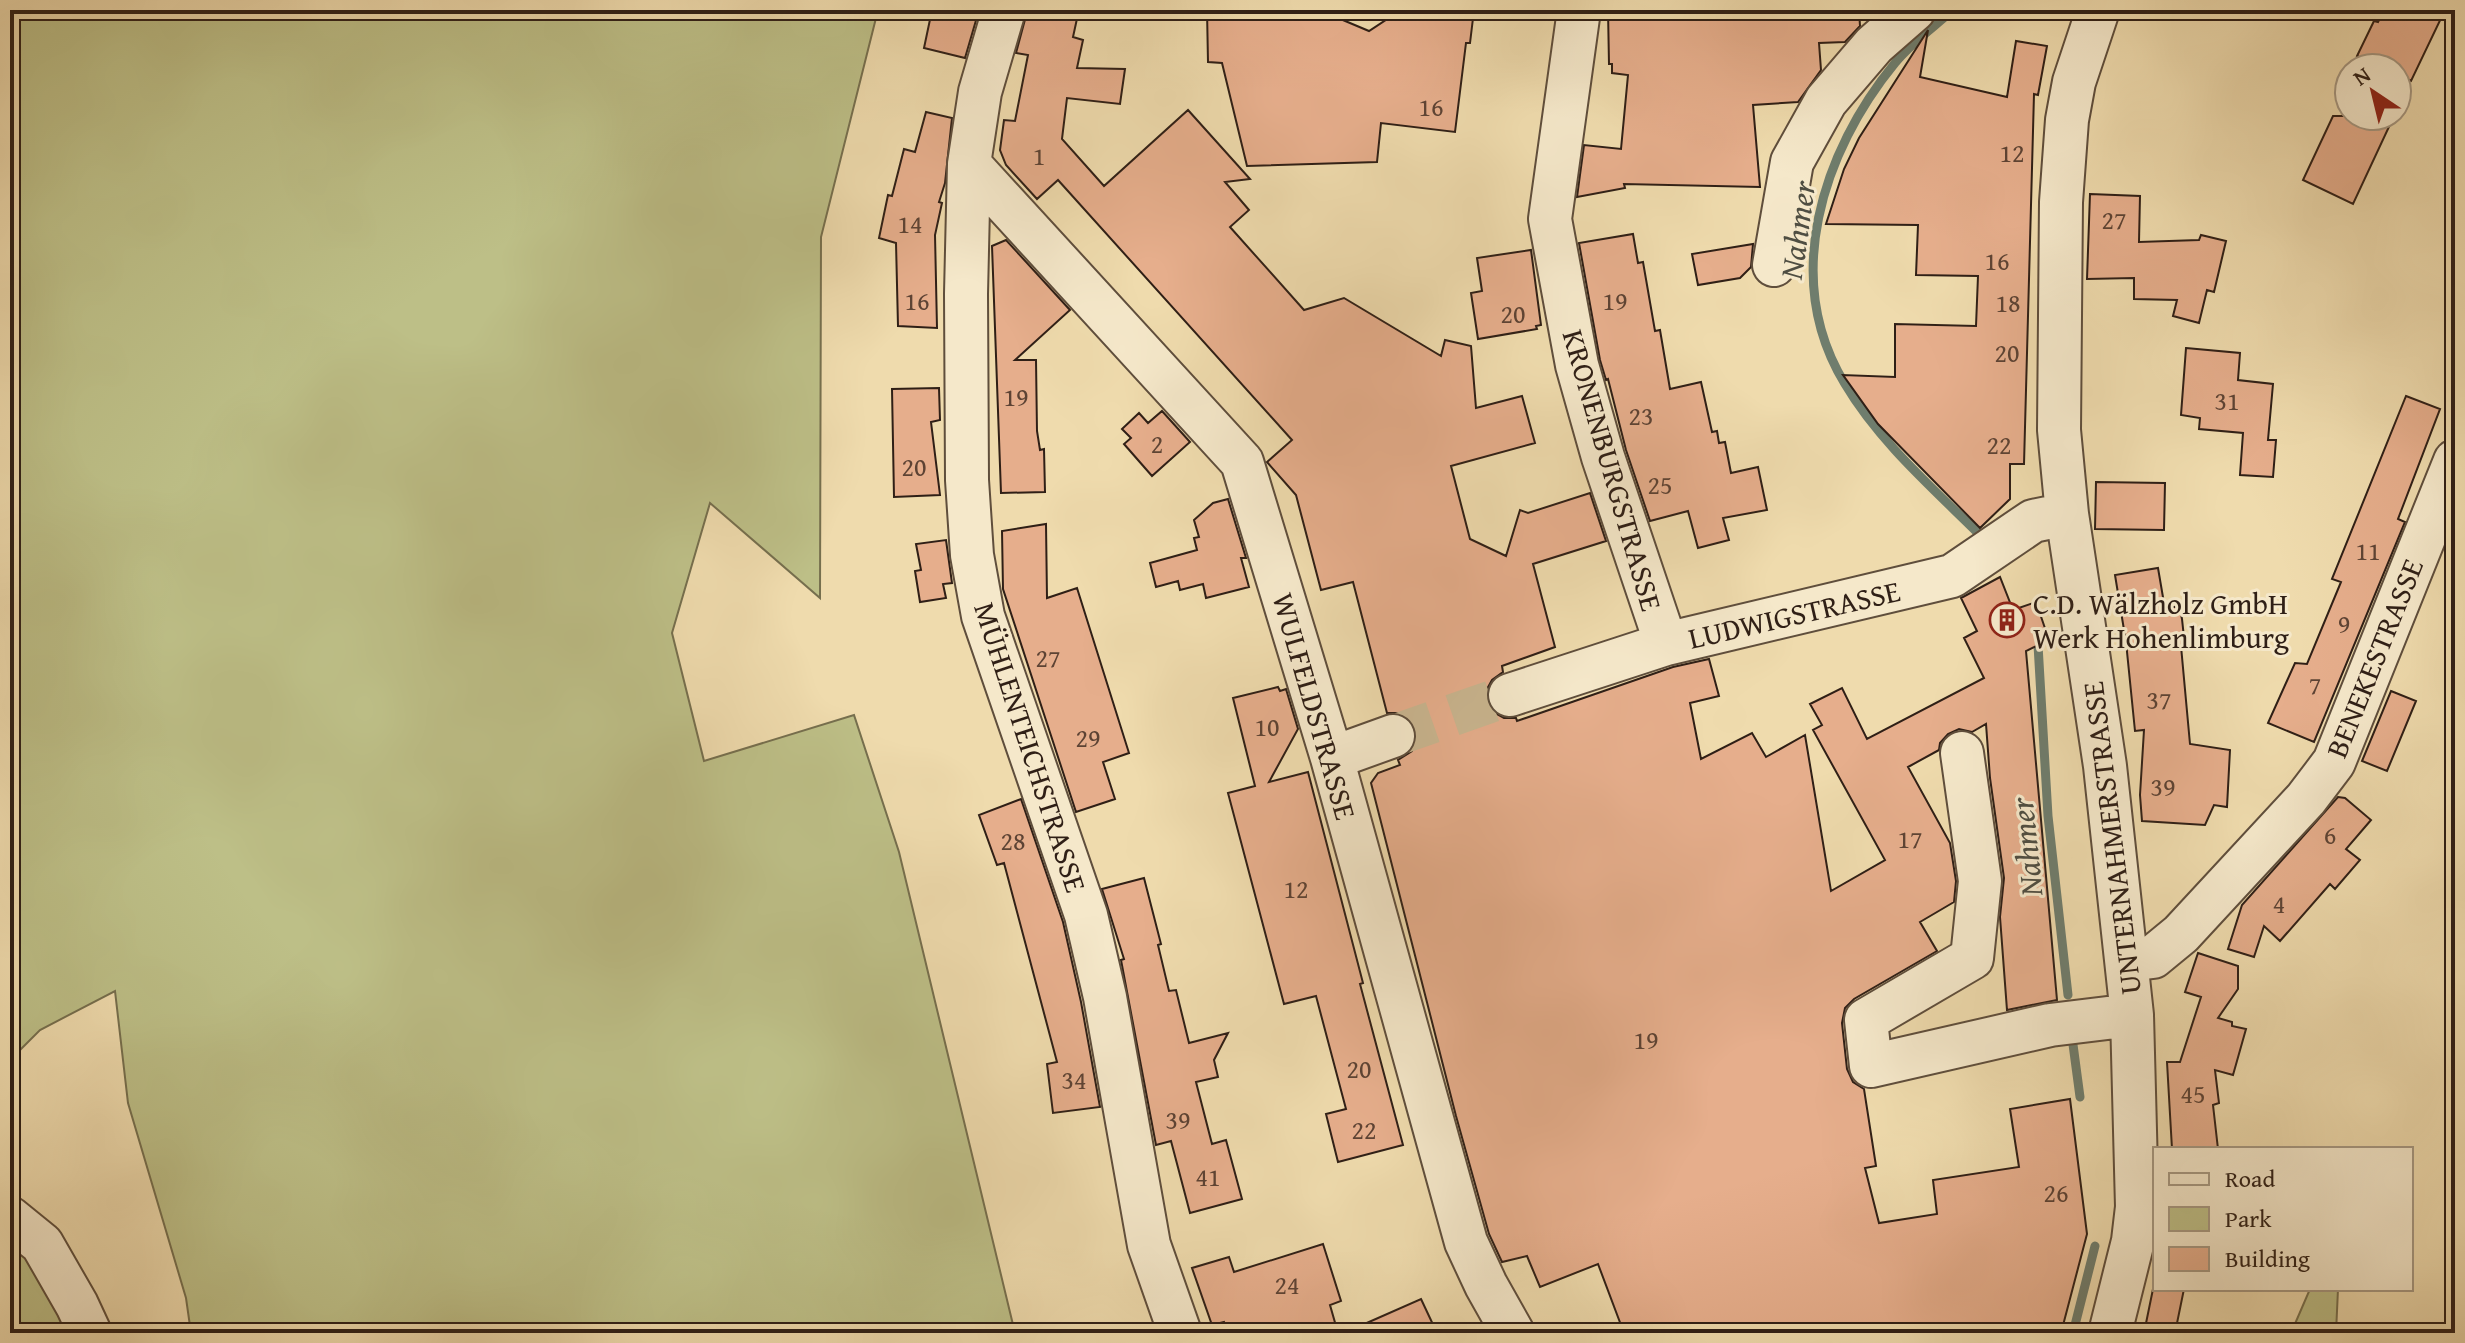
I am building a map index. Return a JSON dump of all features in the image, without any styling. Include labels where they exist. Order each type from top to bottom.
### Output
[{"type":"street","name":"MÜHLENTEICHSTRASSE","points":[[1004,10],[980,92],[969,164],[967,480],[972,555],[983,616],[1086,915],[1105,997],[1149,1245],[1180,1333]]},
{"type":"street","name":"KRONENBURGSTRASSE","points":[[1579,10],[1550,219],[1577,365],[1603,457],[1666,644]]},
{"type":"street","points":[[1774,265],[1792,162],[1826,101],[1874,45],[1914,10]]},
{"type":"street","name":"UNTERNAHMERSTRASSE","points":[[2098,10],[2074,82],[2067,120],[2061,202],[2059,430],[2067,514],[2105,766],[2132,1015],[2137,1207],[2133,1241],[2110,1333]]},
{"type":"street","name":"WULFELDSTRASSE","points":[[969,164],[1242,462],[1332,758],[1466,1242],[1513,1333]]},
{"type":"street","name":"BENEKESTRASSE","points":[[2127,960],[2153,957],[2181,934],[2306,799],[2334,762],[2455,461]]},
{"type":"street","name":"LUDWIGSTRASSE","points":[[1510,695],[1666,644],[1952,576],[2033,521],[2067,514]]},
{"type":"street","points":[[1332,758],[1393,736]]},
{"type":"street","points":[[1962,753],[1980,881],[1972,958],[1866,1020],[1871,1066],[2050,1025],[2132,1015]]},
{"type":"street","points":[[10,1218],[42,1244],[90,1333]]},
{"type":"green space","points":[[10,10],[878,10],[821,237],[820,598],[710,503],[672,633],[704,761],[854,715],[899,852],[1015,1333],[191,1333],[186,1298],[128,1103],[115,991],[40,1030],[10,1060]]},
{"type":"green space","points":[[10,1222],[80,1333],[10,1333]]},
{"type":"green space","points":[[2309,1291],[2338,1291],[2336,1333],[2291,1333]]},
{"type":"building","points":[[932,10],[979,10],[965,58],[924,48]]},
{"type":"building","points":[[1046,10],[1078,14],[1073,37],[1083,40],[1077,68],[1125,69],[1120,104],[1067,98],[1062,139],[1104,186],[1188,110],[1250,179],[1225,182],[1249,210],[1230,227],[1304,310],[1344,298],[1441,356],[1445,340],[1471,346],[1476,408],[1522,396],[1535,443],[1451,466],[1470,539],[1506,556],[1520,510],[1528,513],[1590,493],[1606,541],[1533,564],[1555,647],[1502,666],[1503,672],[1492,680],[1486,691],[1488,703],[1495,713],[1504,718],[1516,718],[1517,721],[1673,667],[1709,659],[1719,696],[1690,703],[1701,759],[1752,733],[1766,757],[1805,735],[1831,891],[1885,860],[1813,730],[1822,725],[1810,704],[1842,688],[1867,739],[1984,678],[1964,638],[1977,631],[1961,598],[2000,577],[2013,610],[2036,602],[2049,640],[2026,651],[2057,1000],[2007,1010],[2000,917],[2004,878],[1986,724],[1972,732],[1959,729],[1948,734],[1940,743],[1939,750],[1908,767],[1950,843],[1956,881],[1954,902],[1920,922],[1937,951],[1854,999],[1845,1008],[1842,1023],[1847,1069],[1853,1082],[1864,1089],[1876,1166],[1865,1168],[1879,1223],[1937,1214],[1933,1180],[2019,1167],[2010,1109],[2070,1099],[2087,1234],[2061,1333],[1624,1333],[1598,1264],[1540,1287],[1527,1256],[1502,1262],[1489,1234],[1456,1116],[1371,783],[1378,773],[1400,765],[1398,760],[1412,751],[1417,739],[1415,727],[1408,717],[1387,713],[1353,582],[1321,590],[1296,495],[1267,462],[1292,440],[1058,180],[1037,199],[1006,165],[1000,150],[1004,120],[1015,121],[1028,55],[1016,53],[1027,12],[1045,16]]},
{"type":"building","points":[[1207,10],[1280,10],[1331,15],[1369,31],[1401,10],[1474,10],[1470,43],[1466,43],[1455,132],[1381,123],[1377,162],[1247,166],[1222,63],[1208,62]]},
{"type":"building","points":[[1608,10],[1859,10],[1860,26],[1845,42],[1819,43],[1821,70],[1798,102],[1753,105],[1760,187],[1624,184],[1625,188],[1577,197],[1584,145],[1621,149],[1628,75],[1612,73],[1612,64],[1609,64]]},
{"type":"building","points":[[2384,10],[2445,10],[2413,77],[2413,52],[2359,52],[2374,21],[2378,22]]},
{"type":"building","points":[[1928,30],[1920,77],[2007,97],[2016,41],[2047,46],[2038,95],[2034,94],[2024,464],[2010,464],[2010,499],[1980,528],[1878,424],[1843,375],[1895,377],[1895,324],[1976,326],[1978,276],[1916,275],[1918,225],[1826,224],[1844,169],[1859,138]]},
{"type":"building","points":[[926,112],[952,118],[945,183],[935,235],[937,328],[898,326],[896,243],[879,238],[888,195],[892,196],[904,149],[915,152]]},
{"type":"building","points":[[2333,116],[2333,132],[2387,132],[2353,204],[2303,180]]},
{"type":"building","points":[[2090,194],[2140,196],[2139,242],[2199,240],[2201,235],[2226,241],[2214,292],[2207,290],[2199,323],[2173,316],[2177,300],[2134,299],[2134,278],[2087,279]]},
{"type":"building","points":[[1633,234],[1638,263],[1643,262],[1655,331],[1660,330],[1670,389],[1701,382],[1712,432],[1717,431],[1719,443],[1725,442],[1731,473],[1758,467],[1767,510],[1723,518],[1729,540],[1698,548],[1688,511],[1650,521],[1626,450],[1608,379],[1600,360],[1579,243]]},
{"type":"building","points":[[1006,240],[1070,310],[1015,360],[1036,360],[1037,431],[1040,450],[1044,449],[1045,492],[1001,493],[992,246]]},
{"type":"building","points":[[1753,244],[1751,267],[1740,278],[1698,285],[1692,254]]},
{"type":"building","points":[[1531,250],[1541,325],[1536,326],[1537,329],[1478,339],[1471,293],[1482,291],[1477,258]]},
{"type":"building","points":[[2186,348],[2240,353],[2238,380],[2273,384],[2268,440],[2276,440],[2273,477],[2240,475],[2243,433],[2199,429],[2200,418],[2181,415]]},
{"type":"building","points":[[939,388],[940,420],[931,422],[940,495],[894,497],[892,389]]},
{"type":"building","points":[[2406,396],[2440,409],[2398,519],[2405,522],[2314,742],[2268,723],[2295,663],[2307,664],[2341,582],[2332,579]]},
{"type":"building","points":[[1162,411],[1190,442],[1152,476],[1124,444],[1131,438],[1122,429],[1139,413],[1148,423]]},
{"type":"building","points":[[2096,482],[2165,483],[2164,530],[2095,529]]},
{"type":"building","points":[[1228,499],[1246,558],[1241,558],[1249,587],[1206,598],[1203,584],[1180,590],[1178,581],[1156,587],[1150,563],[1197,550],[1194,538],[1199,537],[1194,520],[1213,503]]},
{"type":"building","points":[[1046,524],[1047,598],[1077,588],[1129,753],[1103,762],[1115,799],[1076,812],[1003,589],[1002,531]]},
{"type":"building","points":[[946,540],[952,583],[943,584],[946,598],[920,602],[915,571],[921,570],[916,544]]},
{"type":"building","points":[[2158,568],[2165,609],[2179,606],[2182,619],[2185,647],[2181,646],[2190,744],[2230,750],[2227,807],[2214,805],[2205,825],[2142,821],[2140,795],[2144,730],[2135,731],[2115,575]]},
{"type":"building","points":[[1278,687],[1280,691],[1286,689],[1298,729],[1269,782],[1308,772],[1403,1145],[1338,1162],[1326,1114],[1346,1109],[1316,996],[1284,1004],[1228,793],[1255,786],[1233,698]]},
{"type":"building","points":[[2391,691],[2416,701],[2387,771],[2362,761]]},
{"type":"building","points":[[2338,797],[2345,798],[2371,820],[2346,849],[2360,860],[2335,889],[2330,884],[2280,941],[2264,926],[2254,957],[2228,949],[2242,905]]},
{"type":"building","points":[[1021,799],[1063,922],[1100,1107],[1053,1113],[1047,1064],[1057,1062],[1004,863],[997,865],[979,815]]},
{"type":"building","points":[[1144,878],[1169,991],[1176,990],[1189,1043],[1228,1033],[1214,1060],[1218,1077],[1196,1082],[1212,1144],[1226,1140],[1242,1199],[1190,1213],[1171,1141],[1156,1145],[1121,960],[1124,959],[1102,889]]},
{"type":"building","points":[[2198,953],[2238,966],[2238,989],[2218,1018],[2246,1029],[2233,1075],[2215,1070],[2219,1103],[2213,1105],[2218,1147],[2172,1147],[2167,1062],[2180,1062],[2201,997],[2185,992]]},
{"type":"building","points":[[1323,1244],[1341,1301],[1330,1305],[1338,1333],[1265,1333],[1263,1326],[1228,1333],[1224,1322],[1212,1325],[1192,1268],[1229,1257],[1234,1272]]},
{"type":"building","points":[[2153,1289],[2184,1291],[2175,1333],[2144,1333]]},
{"type":"building","points":[[1421,1299],[1437,1333],[1344,1333]]},
{"type":"waterway","name":"Nahmer","points":[[1953,10],[1895,63],[1869,98],[1847,136],[1830,176],[1819,218],[1813,260],[1816,302],[1826,344],[1845,384],[1859,406],[1909,465],[1983,538]]},
{"type":"waterway","name":"Nahmer","points":[[2038,645],[2048,816],[2068,995]]},
{"type":"waterway","name":"Nahmer","points":[[2072,1037],[2080,1097]]},
{"type":"waterway","name":"Nahmer","points":[[2073,1333],[2095,1246]]},
{"type":"tunnel","points":[[1393,736],[1510,695]]},
{"type":"place","name":"C.D. Wälzholz GmbH Werk Hohenlimburg","points":[[2007,620]]}]
